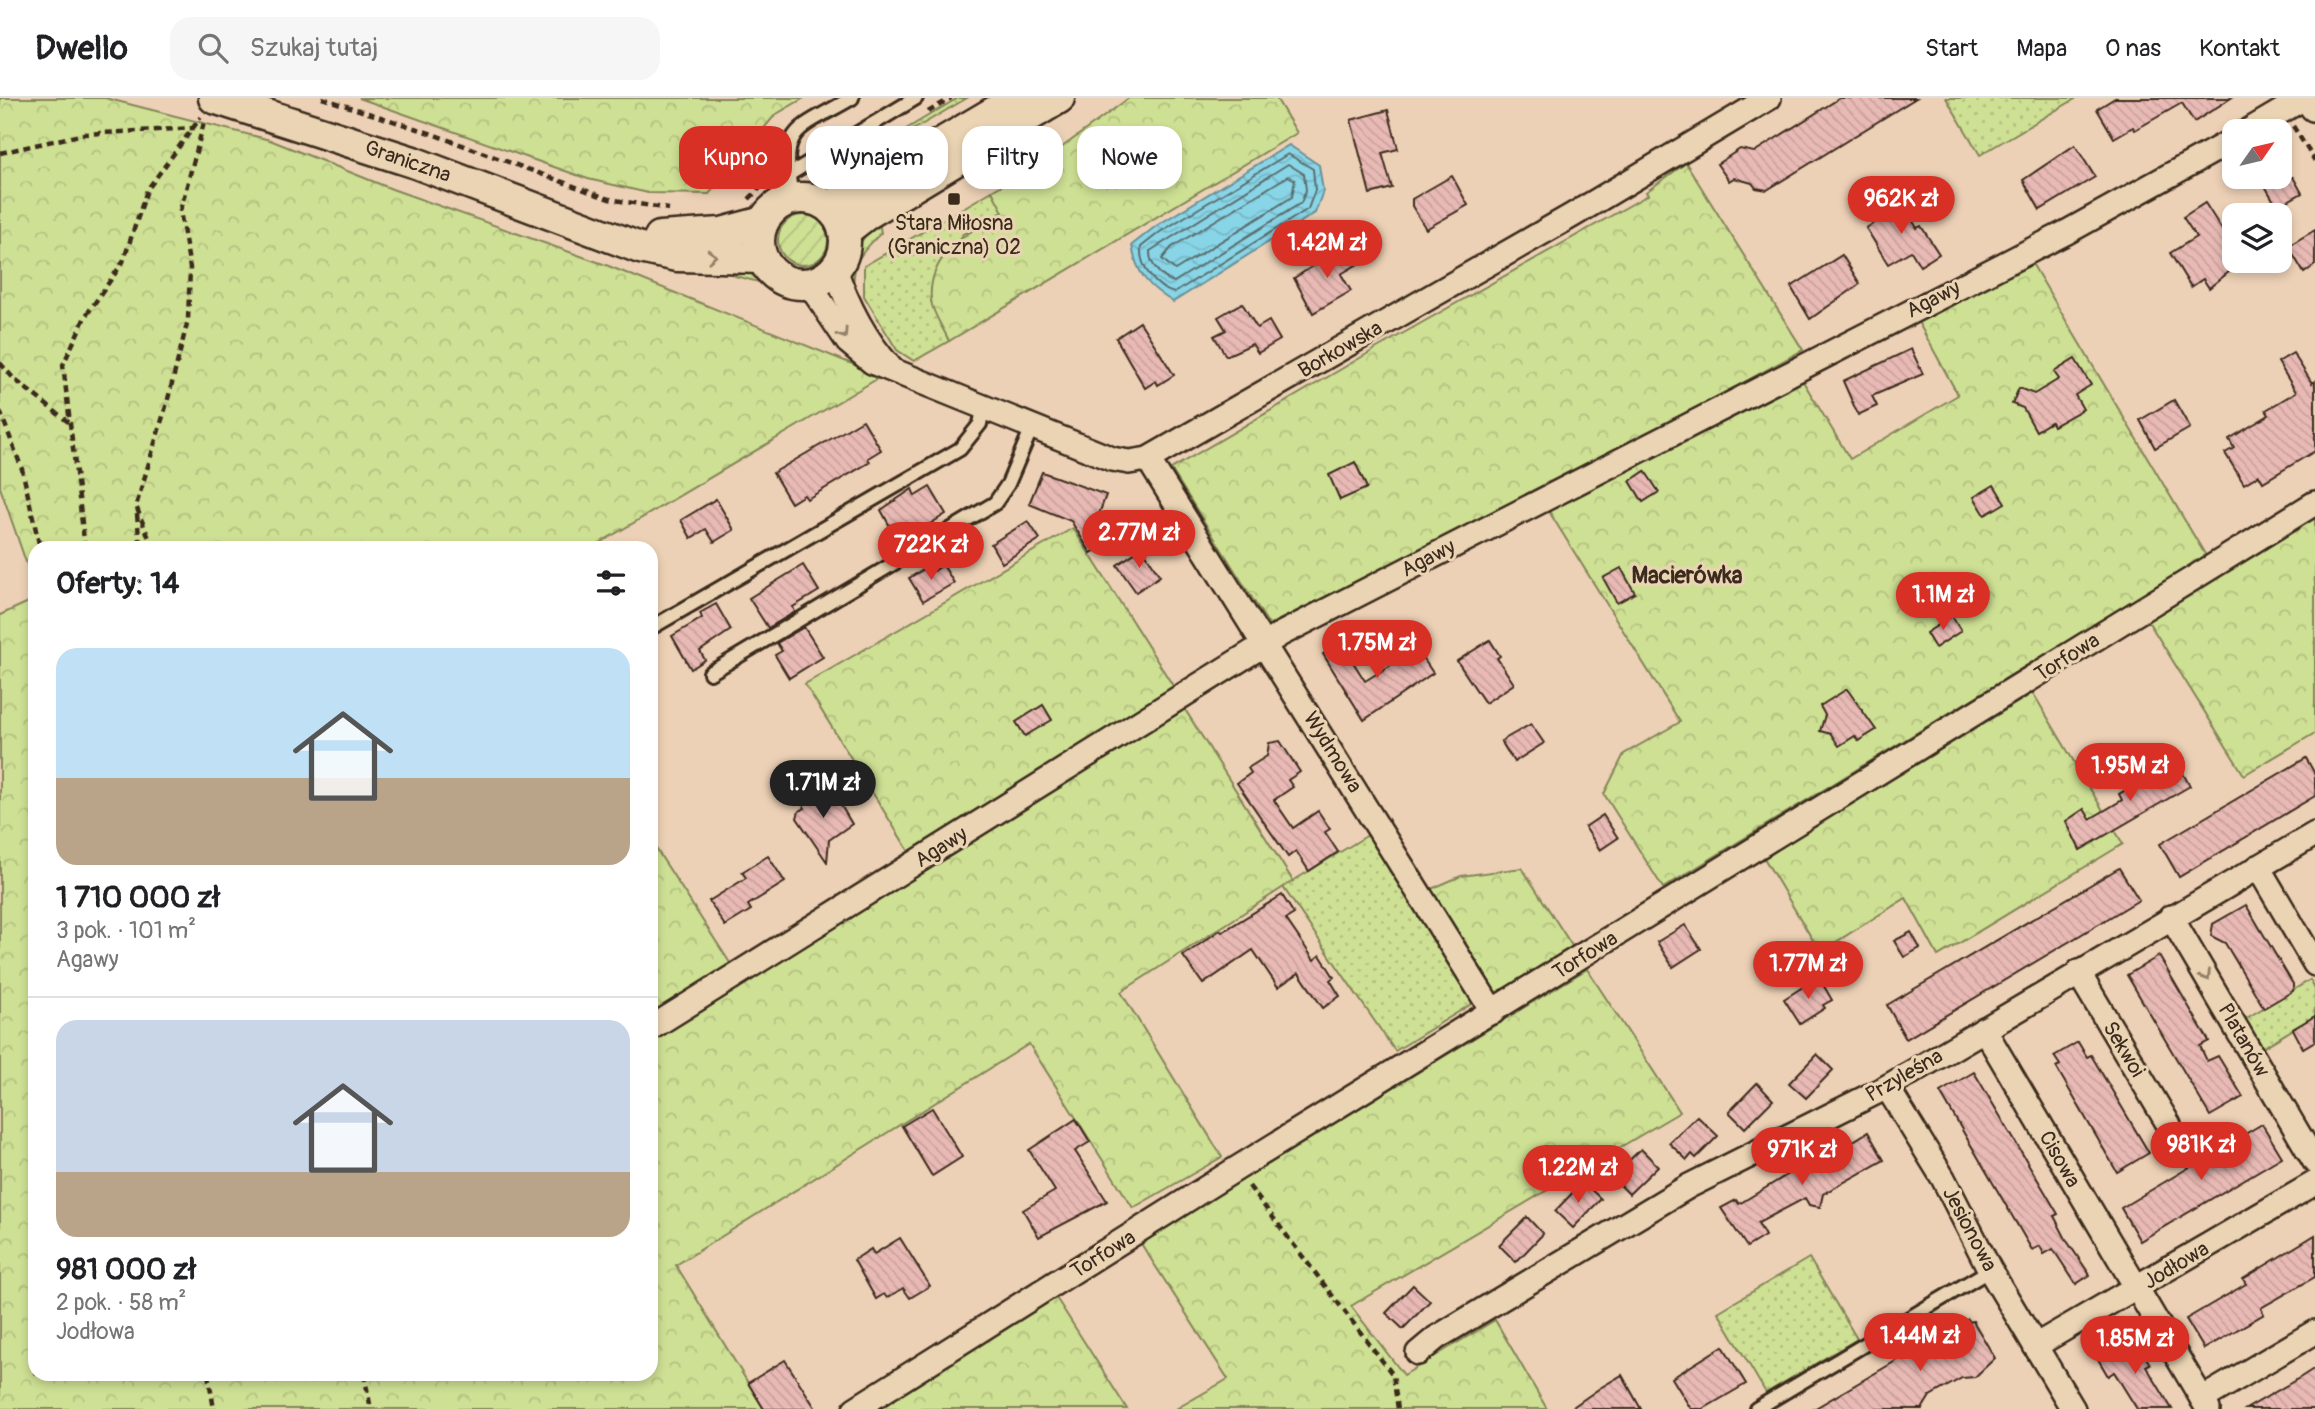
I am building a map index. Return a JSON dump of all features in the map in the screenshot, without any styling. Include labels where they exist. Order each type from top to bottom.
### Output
[{"type":"street","points":[[828,206],[859,192],[1018,98]]},
{"type":"street","points":[[845,231],[871,211],[1059,98]]},
{"type":"street","name":"Borkowska","points":[[1148,459],[1561,222],[1769,98]]},
{"type":"street","points":[[2268,119],[2304,98]]},
{"type":"street","points":[[2310,98],[2315,106]]},
{"type":"street","name":"Graniczna","points":[[209,105],[413,162],[600,230],[628,244],[665,254],[762,258]]},
{"type":"street","name":"Agawy","points":[[658,1024],[1266,644],[2067,232],[2222,146]]},
{"type":"street","points":[[788,189],[763,222],[759,236],[762,258],[781,279],[795,284],[822,276],[844,251],[845,231],[839,217],[828,206],[792,188]]},
{"type":"street","name":"Graniczna","points":[[600,230],[639,236],[693,236],[722,233],[763,222]]},
{"type":"street","points":[[822,276],[850,345],[872,362],[1121,461],[1148,459]]},
{"type":"street","name":"Wydmowa","points":[[1148,459],[1266,644],[1493,1012]]},
{"type":"street","name":"Torfowa","points":[[855,1409],[1236,1169],[2315,503]]},
{"type":"street","name":"Przyleśna","points":[[1418,1353],[1436,1338],[1689,1186],[1887,1087],[2315,834]]},
{"type":"street","points":[[2258,867],[2315,964]]},
{"type":"street","name":"Platanów","points":[[2171,917],[2315,1162]]},
{"type":"street","name":"Sekwoi","points":[[2078,972],[2169,1125]]},
{"type":"street","name":"Cisowa","points":[[1984,1029],[2205,1404]]},
{"type":"street","name":"Jesionowa","points":[[1887,1087],[1943,1178],[1990,1270],[2073,1409]]},
{"type":"street","name":"Jodłowa","points":[[2035,1346],[2315,1183]]},
{"type":"street","points":[[2205,1404],[2315,1332]]},
{"type":"lane","points":[[792,142],[796,134],[852,98]]},
{"type":"lane","points":[[792,186],[916,98]]},
{"type":"lane","points":[[658,624],[960,449],[980,424],[984,406]]},
{"type":"lane","points":[[710,673],[995,503],[1008,484],[1033,425]]},
{"type":"lane","points":[[1756,1409],[1990,1270]]},
{"type":"path","points":[[322,98],[424,131],[609,199],[678,210]]},
{"type":"path","points":[[84,541],[63,365],[85,317],[123,262],[147,190],[209,105]]},
{"type":"path","points":[[139,541],[136,506],[167,403],[187,320],[190,268],[180,211],[209,105]]},
{"type":"path","points":[[2288,118],[2315,161]]},
{"type":"path","points":[[0,153],[84,134],[194,128]]},
{"type":"path","points":[[0,363],[14,379],[72,426]]},
{"type":"path","points":[[0,411],[22,469],[38,541]]},
{"type":"path","points":[[136,506],[150,541]]},
{"type":"path","points":[[1236,1169],[1393,1375],[1398,1409]]},
{"type":"path","points":[[209,1381],[214,1409]]},
{"type":"path","points":[[365,1381],[371,1409]]},
{"type":"green space","points":[[0,98],[105,98],[270,140],[392,189],[606,265],[882,376],[603,541],[28,541],[28,568],[0,487]]},
{"type":"green space","points":[[359,98],[804,98],[775,115],[766,126],[679,126],[679,189],[713,189],[709,194],[648,193],[588,179]]},
{"type":"green space","points":[[958,98],[967,98],[919,126],[911,126]]},
{"type":"green space","points":[[1129,98],[1276,98],[1297,133],[949,341],[931,300],[936,270],[953,246],[977,227],[1003,212],[992,191],[1063,189],[1063,147],[1077,136],[1077,189],[1182,189],[1182,126],[1091,126]]},
{"type":"green space","points":[[1946,98],[2074,98],[2075,99],[1980,155]]},
{"type":"green space","points":[[1686,163],[1803,350],[1624,448],[1269,625],[1171,469],[1377,348],[1648,195],[1646,192]]},
{"type":"green space","points":[[992,191],[1004,212],[963,234],[931,301],[949,341],[914,361],[897,350],[864,296],[864,266]]},
{"type":"green space","points":[[803,215],[821,222],[828,240],[821,258],[803,265],[785,258],[778,240],[785,222]]},
{"type":"green space","points":[[879,222],[881,233],[863,252],[856,265],[853,291],[851,271],[856,253],[865,236]]},
{"type":"green space","points":[[2030,260],[2206,556],[1663,888],[1604,794],[1624,754],[1680,722],[1548,510],[1801,378],[1850,459],[1958,395],[1916,318]]},
{"type":"green space","points":[[731,264],[752,269],[767,284],[735,276],[731,273]]},
{"type":"green space","points":[[2315,517],[2315,733],[2244,775],[2148,621]]},
{"type":"green space","points":[[1073,528],[1175,689],[910,853],[805,684]]},
{"type":"green space","points":[[28,602],[28,1381],[658,1381],[658,852],[743,983],[1184,708],[1293,881],[1121,992],[1222,1157],[1133,1208],[1029,1044],[676,1265],[764,1409],[0,1409],[0,615]]},
{"type":"green space","points":[[2033,693],[2123,844],[1938,956],[1906,898],[1820,952],[1764,858]]},
{"type":"green space","points":[[1368,835],[1473,1003],[1395,1051],[1283,887]]},
{"type":"green space","points":[[1522,868],[1574,949],[1497,994],[1431,889],[1461,876]]},
{"type":"green space","points":[[1587,969],[1680,1112],[1351,1306],[1404,1375],[1495,1320],[1547,1409],[1176,1409],[1228,1379],[1140,1242]]},
{"type":"green space","points":[[2310,980],[2315,989],[2315,1016],[2262,1048],[2245,1019]]},
{"type":"green space","points":[[1809,1258],[1857,1339],[1766,1393],[1718,1312]]},
{"type":"green space","points":[[1055,1296],[1127,1409],[874,1409]]},
{"type":"water","points":[[1289,145],[1319,165],[1323,191],[1315,213],[1173,302],[1157,291],[1140,272],[1132,245],[1156,226]]},
{"type":"building","points":[[1840,98],[1916,98],[1767,190],[1734,178],[1729,181],[1717,164],[1740,149],[1754,152]]},
{"type":"building","points":[[2115,98],[2231,98],[2194,122],[2182,103],[2135,130],[2133,127],[2114,138],[2097,109]]},
{"type":"building","points":[[1388,110],[1398,149],[1382,153],[1392,188],[1370,194],[1351,120]]},
{"type":"building","points":[[2075,145],[2095,177],[2040,210],[2023,180]]},
{"type":"building","points":[[1452,176],[1468,205],[1426,229],[1412,206],[1412,199]]},
{"type":"building","points":[[2293,177],[2302,193],[2284,203],[2275,203],[2267,189],[2292,189]]},
{"type":"building","points":[[1900,200],[1917,228],[1921,226],[1939,254],[1920,266],[1911,251],[1888,264],[1866,228],[1883,218],[1879,213]]},
{"type":"building","points":[[2205,203],[2222,230],[2222,273],[2228,273],[2209,288],[2203,279],[2191,287],[2170,253],[2196,237],[2183,217]]},
{"type":"building","points":[[2315,230],[2315,265],[2304,273],[2292,253],[2292,244]]},
{"type":"building","points":[[1347,245],[1358,264],[1341,274],[1351,291],[1313,313],[1294,278]]},
{"type":"building","points":[[1842,255],[1860,284],[1810,319],[1791,287]]},
{"type":"building","points":[[1242,303],[1257,328],[1269,321],[1280,340],[1258,353],[1252,344],[1226,356],[1214,336],[1226,330],[1218,317]]},
{"type":"building","points":[[1140,322],[1174,375],[1158,385],[1156,381],[1145,388],[1116,338]]},
{"type":"building","points":[[1911,349],[1923,374],[1872,396],[1877,406],[1858,415],[1843,381]]},
{"type":"building","points":[[2293,353],[2312,383],[2315,381],[2315,451],[2263,482],[2259,475],[2244,484],[2225,453],[2234,448],[2229,439],[2269,415],[2266,410],[2296,392],[2278,362]]},
{"type":"building","points":[[2075,359],[2091,385],[2075,395],[2083,409],[2053,426],[2051,422],[2036,431],[2023,408],[2012,404],[2019,388],[2034,394],[2059,379],[2054,372]]},
{"type":"building","points":[[2174,400],[2190,428],[2155,448],[2140,420]]},
{"type":"building","points":[[863,420],[881,450],[868,458],[870,462],[807,499],[804,495],[791,503],[773,473]]},
{"type":"building","points":[[1355,462],[1367,488],[1340,500],[1329,475]]},
{"type":"building","points":[[1645,471],[1659,492],[1643,502],[1630,481]]},
{"type":"building","points":[[1042,472],[1106,495],[1095,525],[1107,543],[1091,553],[1071,521],[1029,504]]},
{"type":"building","points":[[1994,485],[2005,503],[1985,515],[1974,497]]},
{"type":"building","points":[[930,487],[946,514],[899,543],[881,510],[912,489],[915,496]]},
{"type":"building","points":[[716,499],[734,530],[714,542],[706,529],[691,538],[681,520]]},
{"type":"building","points":[[1028,521],[1040,539],[1002,563],[991,544]]},
{"type":"building","points":[[1142,548],[1160,576],[1136,592],[1117,565]]},
{"type":"building","points":[[803,565],[819,591],[793,607],[795,612],[768,628],[749,598]]},
{"type":"building","points":[[931,565],[934,571],[943,565],[954,583],[923,601],[909,578]]},
{"type":"building","points":[[1621,568],[1635,593],[1617,603],[1603,578]]},
{"type":"building","points":[[716,604],[731,630],[700,651],[705,660],[691,669],[672,636],[702,618],[700,613]]},
{"type":"building","points":[[1952,616],[1961,631],[1935,648],[1926,633]]},
{"type":"building","points":[[804,627],[823,657],[789,678],[775,655],[782,651],[777,643]]},
{"type":"building","points":[[1490,640],[1500,656],[1497,658],[1514,684],[1485,703],[1457,661]]},
{"type":"building","points":[[1341,643],[1365,681],[1417,649],[1433,673],[1364,720],[1323,654]]},
{"type":"building","points":[[1847,689],[1876,730],[1858,741],[1855,736],[1839,746],[1831,734],[1820,731],[1825,715],[1820,706]]},
{"type":"building","points":[[1043,705],[1052,720],[1025,736],[1016,722]]},
{"type":"building","points":[[1531,724],[1544,743],[1514,762],[1501,741]]},
{"type":"building","points":[[1280,741],[1300,772],[1288,780],[1293,787],[1274,800],[1293,828],[1318,811],[1330,829],[1325,832],[1338,852],[1309,871],[1296,851],[1288,857],[1237,783],[1251,773],[1248,768],[1267,756],[1269,743]]},
{"type":"building","points":[[2174,758],[2190,786],[2080,850],[2066,821],[2084,809],[2090,819],[2122,800],[2119,794],[2138,783],[2142,770],[2151,765],[2159,767]]},
{"type":"building","points":[[2306,758],[2315,774],[2315,796],[2179,877],[2160,844]]},
{"type":"building","points":[[821,792],[834,794],[852,824],[829,840],[827,862],[797,818],[799,811],[805,808],[801,802]]},
{"type":"building","points":[[1603,815],[1618,838],[1600,850],[1585,827]]},
{"type":"building","points":[[768,856],[785,882],[748,905],[751,910],[725,926],[709,901],[746,878],[742,872]]},
{"type":"building","points":[[2119,868],[2139,900],[1906,1039],[1887,1005]]},
{"type":"building","points":[[1282,895],[1294,914],[1286,919],[1314,960],[1320,955],[1334,977],[1330,980],[1340,996],[1323,1008],[1299,973],[1278,987],[1253,950],[1203,984],[1183,956],[1220,930],[1222,932]]},
{"type":"building","points":[[2246,905],[2293,984],[2293,991],[2264,1008],[2225,943],[2211,936],[2213,924]]},
{"type":"building","points":[[1685,925],[1701,949],[1673,967],[1657,942]]},
{"type":"building","points":[[1911,932],[1920,948],[1904,957],[1894,941]]},
{"type":"building","points":[[2159,956],[2209,1041],[2200,1046],[2207,1061],[2218,1056],[2243,1097],[2210,1116],[2127,975]]},
{"type":"building","points":[[1821,981],[1832,1000],[1823,1005],[1825,1008],[1800,1024],[1784,999],[1809,983],[1812,987]]},
{"type":"building","points":[[2315,1016],[2315,1041],[2303,1048],[2293,1029]]},
{"type":"building","points":[[2078,1042],[2087,1057],[2091,1055],[2149,1153],[2117,1172],[2056,1067],[2060,1065],[2054,1056]]},
{"type":"building","points":[[1817,1054],[1833,1070],[1806,1098],[1789,1083]]},
{"type":"building","points":[[1974,1072],[2058,1214],[2054,1216],[2067,1241],[2090,1275],[2076,1284],[2053,1249],[2044,1254],[2040,1246],[2032,1250],[1940,1092]]},
{"type":"building","points":[[1757,1083],[1773,1100],[1745,1128],[1729,1112]]},
{"type":"building","points":[[932,1108],[962,1157],[932,1176],[902,1126]]},
{"type":"building","points":[[1697,1116],[1718,1136],[1696,1158],[1692,1154],[1687,1160],[1669,1143]]},
{"type":"building","points":[[1076,1119],[1090,1142],[1075,1151],[1107,1201],[1039,1237],[1023,1210],[1055,1191],[1029,1150]]},
{"type":"building","points":[[2262,1124],[2282,1157],[2140,1241],[2121,1208]]},
{"type":"building","points":[[1868,1132],[1884,1160],[1823,1194],[1820,1207],[1809,1205],[1805,1198],[1758,1223],[1765,1236],[1747,1247],[1721,1208],[1736,1200],[1739,1204],[1815,1158],[1818,1163]]},
{"type":"building","points":[[1641,1149],[1658,1166],[1629,1194],[1612,1177]]},
{"type":"building","points":[[1583,1182],[1601,1199],[1573,1228],[1555,1211]]},
{"type":"building","points":[[1527,1217],[1543,1234],[1516,1262],[1499,1245]]},
{"type":"building","points":[[2315,1235],[2315,1277],[2261,1308],[2264,1314],[2204,1349],[2186,1319],[2246,1284],[2243,1279]]},
{"type":"building","points":[[900,1238],[930,1286],[910,1298],[903,1288],[887,1298],[884,1294],[876,1299],[854,1260],[871,1249],[874,1254]]},
{"type":"building","points":[[1413,1285],[1430,1301],[1403,1329],[1386,1313]]},
{"type":"building","points":[[1968,1319],[1973,1321],[1995,1358],[1975,1377],[1962,1378],[1930,1396],[1922,1409],[1814,1409],[1906,1355],[1908,1358],[1936,1343],[1934,1339]]},
{"type":"building","points":[[2133,1337],[2150,1364],[2146,1366],[2172,1409],[2137,1409],[2114,1372],[2108,1376],[2098,1359]]},
{"type":"building","points":[[1723,1346],[1746,1384],[1703,1409],[1691,1409],[1672,1378]]},
{"type":"building","points":[[785,1360],[816,1409],[764,1409],[748,1383]]},
{"type":"building","points":[[2315,1368],[2315,1409],[2246,1409],[2301,1377]]},
{"type":"building","points":[[1622,1375],[1641,1409],[1570,1409],[1600,1388]]},
{"type":"place","name":"Stara Miłosna (Graniczna) 02","points":[[954,199]]},
{"type":"district","name":"Macierówka","points":[[1687,575]]}]
